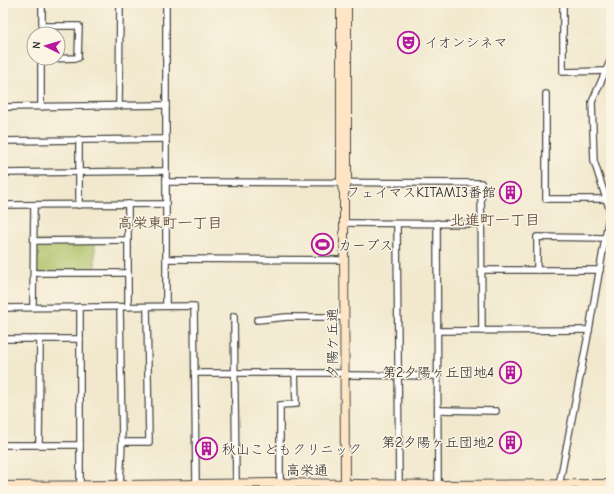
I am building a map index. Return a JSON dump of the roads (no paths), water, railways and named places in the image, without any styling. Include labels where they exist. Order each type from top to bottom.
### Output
[{"type":"street","points":[[42,3],[42,26]]},
{"type":"street","points":[[119,106],[120,3]]},
{"type":"street","points":[[166,3],[166,306]]},
{"type":"street","name":"夕陽ケ丘通","points":[[341,3],[344,183],[345,487]]},
{"type":"street","name":"夕陽ケ丘通","points":[[344,183],[347,3]]},
{"type":"street","points":[[563,3],[563,72],[606,71]]},
{"type":"street","points":[[66,26],[79,26],[78,58],[66,58]]},
{"type":"street","points":[[559,488],[590,330],[610,212],[608,195],[594,162],[592,102],[611,59]]},
{"type":"street","points":[[41,66],[41,107]]},
{"type":"street","points":[[546,94],[546,199],[608,195]]},
{"type":"street","points":[[3,107],[166,105]]},
{"type":"street","points":[[3,140],[166,139]]},
{"type":"street","points":[[79,140],[79,205]]},
{"type":"street","points":[[3,173],[166,171]]},
{"type":"street","points":[[166,182],[481,183],[482,331]]},
{"type":"street","points":[[128,204],[128,307]]},
{"type":"street","points":[[3,205],[166,204]]},
{"type":"street","points":[[33,307],[34,205]]},
{"type":"street","points":[[344,223],[481,224]]},
{"type":"street","points":[[437,223],[438,485]]},
{"type":"street","points":[[397,224],[399,485]]},
{"type":"street","points":[[537,270],[537,237],[606,238]]},
{"type":"street","points":[[34,241],[128,240]]},
{"type":"street","points":[[166,259],[344,260]]},
{"type":"street","points":[[481,270],[600,270]]},
{"type":"street","points":[[34,273],[128,273]]},
{"type":"street","points":[[3,308],[194,306],[196,373],[196,483]]},
{"type":"street","points":[[80,307],[80,485]]},
{"type":"street","points":[[120,307],[122,442],[120,485]]},
{"type":"street","points":[[122,442],[149,442],[147,307]]},
{"type":"street","points":[[234,316],[236,483]]},
{"type":"street","points":[[257,320],[287,317],[345,317]]},
{"type":"street","points":[[438,331],[590,330]]},
{"type":"street","points":[[3,338],[80,339]]},
{"type":"street","points":[[39,445],[40,339]]},
{"type":"street","points":[[196,373],[296,372],[438,376]]},
{"type":"street","points":[[280,483],[280,405],[296,404],[296,372]]},
{"type":"street","points":[[438,410],[496,412]]},
{"type":"street","points":[[3,445],[80,445]]},
{"type":"street","name":"高栄通","points":[[3,486],[64,488],[80,485],[102,488],[120,485],[175,487],[196,483],[280,483],[345,487],[438,485],[583,488],[611,484]]},
{"type":"place","name":"イオンシネマ","points":[[408,42]]},
{"type":"place","name":"フェイマスKITAMI3番館","points":[[511,192]]},
{"type":"place","name":"カーブス","points":[[323,245]]},
{"type":"place","name":"第2夕陽ヶ丘団地4","points":[[510,372]]},
{"type":"place","name":"第2夕陽ヶ丘団地2","points":[[510,442]]},
{"type":"place","name":"秋山こどもクリニック","points":[[206,449]]},
{"type":"district","name":"北進町一丁目","points":[[495,220]]},
{"type":"district","name":"高栄東町一丁目","points":[[170,223]]}]
